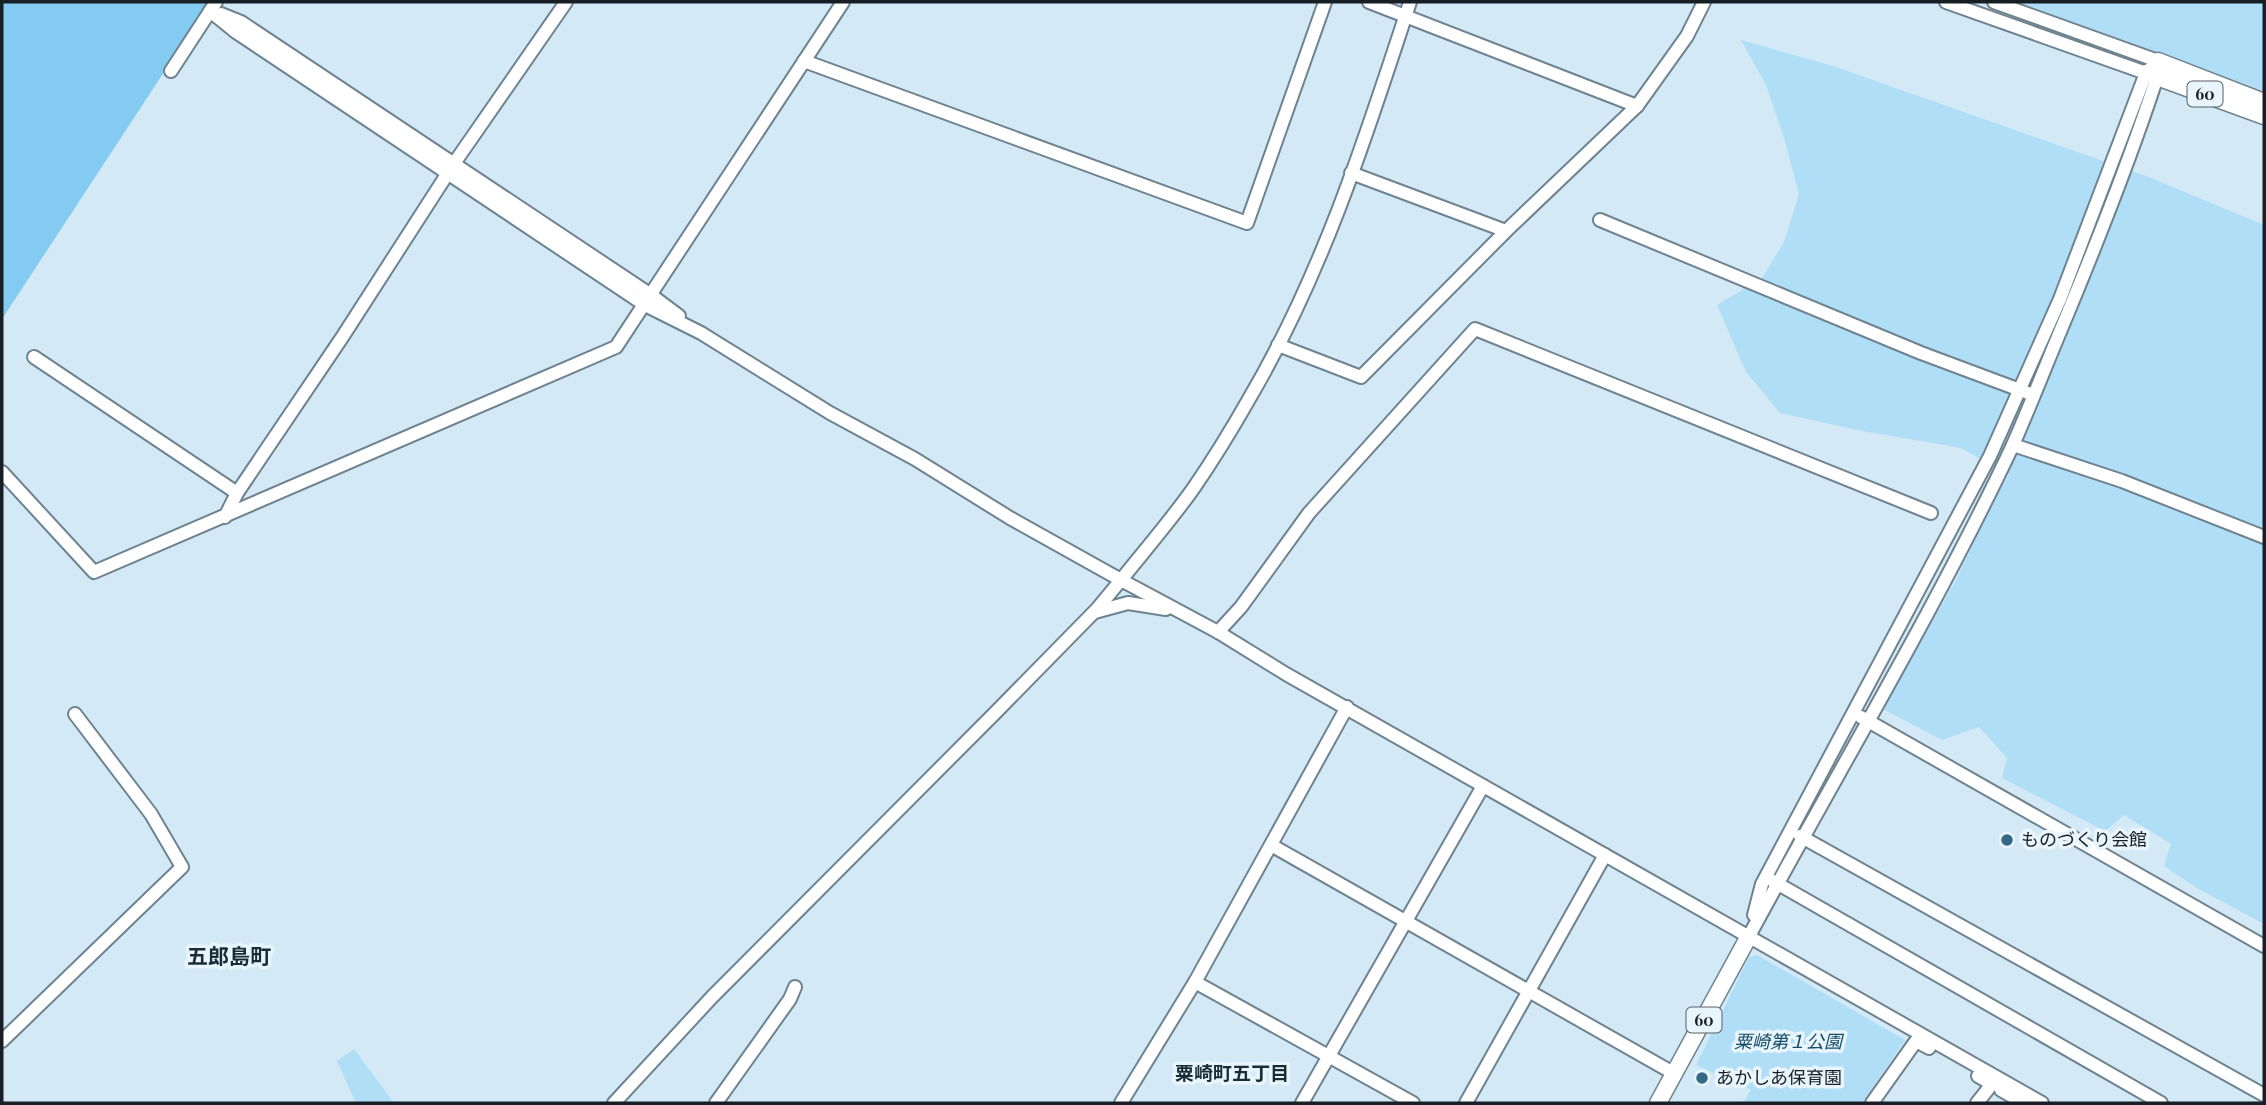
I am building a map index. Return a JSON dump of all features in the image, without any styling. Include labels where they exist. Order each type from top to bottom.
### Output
[{"type":"main road","name":"60","points":[[2154,70],[2264,102]]},
{"type":"main road","name":"60","points":[[2154,70],[2264,116]]},
{"type":"main road","name":"60","points":[[1661,1102],[1749,936]]},
{"type":"street","points":[[225,517],[237,493],[343,336],[447,174],[566,2]]},
{"type":"street","points":[[2,472],[94,572],[616,347],[843,2]]},
{"type":"street","points":[[804,61],[1247,223],[1325,2]]},
{"type":"street","points":[[1369,2],[1637,106]]},
{"type":"street","points":[[614,1103],[712,997],[1092,614],[1193,488],[1250,398],[1278,345],[1322,249],[1410,2]]},
{"type":"street","points":[[1278,345],[1361,377],[1506,231],[1637,106],[1687,36],[1704,2]]},
{"type":"street","points":[[1946,2],[2154,70]]},
{"type":"street","points":[[1994,2],[2154,70]]},
{"type":"street","points":[[213,6],[455,162],[648,300]]},
{"type":"street","points":[[172,71],[213,6]]},
{"type":"street","points":[[213,6],[236,32],[447,174],[830,412],[915,458],[1010,518],[1173,610],[1218,632],[1286,674],[2042,1103]]},
{"type":"street","points":[[1749,936],[1791,832],[1990,456],[2065,286],[2154,70]]},
{"type":"street","points":[[1772,880],[1804,839],[1957,558],[2013,445],[2106,223],[2154,70]]},
{"type":"street","points":[[1351,173],[1506,231]]},
{"type":"street","points":[[1600,220],[1909,348],[2034,396]]},
{"type":"street","points":[[1218,632],[1241,607],[1309,513],[1475,329],[1931,513]]},
{"type":"street","points":[[34,357],[237,493]]},
{"type":"street","points":[[2013,445],[2122,481],[2264,537]]},
{"type":"street","points":[[1092,614],[1128,603],[1173,610]]},
{"type":"street","points":[[1121,1103],[1195,982],[1218,936],[1347,707]]},
{"type":"street","points":[[1854,713],[2264,946]]},
{"type":"street","points":[[2,1041],[182,866],[151,814],[75,714]]},
{"type":"street","points":[[1302,1103],[1483,786]]},
{"type":"street","points":[[1791,832],[2264,1095]]},
{"type":"street","points":[[1271,845],[1675,1074]]},
{"type":"street","points":[[1466,1103],[1605,855]]},
{"type":"street","points":[[1772,880],[1922,969],[2161,1103]]},
{"type":"street","points":[[1195,982],[1413,1103]]},
{"type":"street","points":[[716,1103],[789,1002],[795,987]]},
{"type":"street","points":[[1872,1103],[1916,1041],[2024,1103]]},
{"type":"street","points":[[1977,1103],[1992,1084]]},
{"type":"green space","points":[[2018,2],[2264,2],[2264,91]]},
{"type":"green space","points":[[1741,40],[1833,66],[2146,176],[2264,225],[2264,924],[2197,888],[2164,866],[2171,844],[2124,815],[2105,831],[2002,778],[2007,758],[1979,727],[1942,740],[1883,709],[1957,578],[1992,504],[2009,475],[1961,448],[1780,413],[1746,372],[1717,305],[1762,278],[1784,242],[1799,194],[1766,85]]},
{"type":"green space","name":"粟崎第１公園","points":[[1757,955],[1905,1040],[1862,1103],[1743,1103],[1751,1090],[1696,1065],[1749,957]]},
{"type":"green space","points":[[354,1049],[394,1103],[356,1103],[337,1061]]},
{"type":"shaded area","points":[[2,2],[210,2],[2,319]]},
{"type":"place","name":"ものづくり会館","points":[[2007,840]]},
{"type":"place","name":"あかしあ保育園","points":[[1702,1078]]},
{"type":"district","name":"五郎島町","points":[[229,957]]},
{"type":"district","name":"粟崎町五丁目","points":[[1232,1073]]}]
